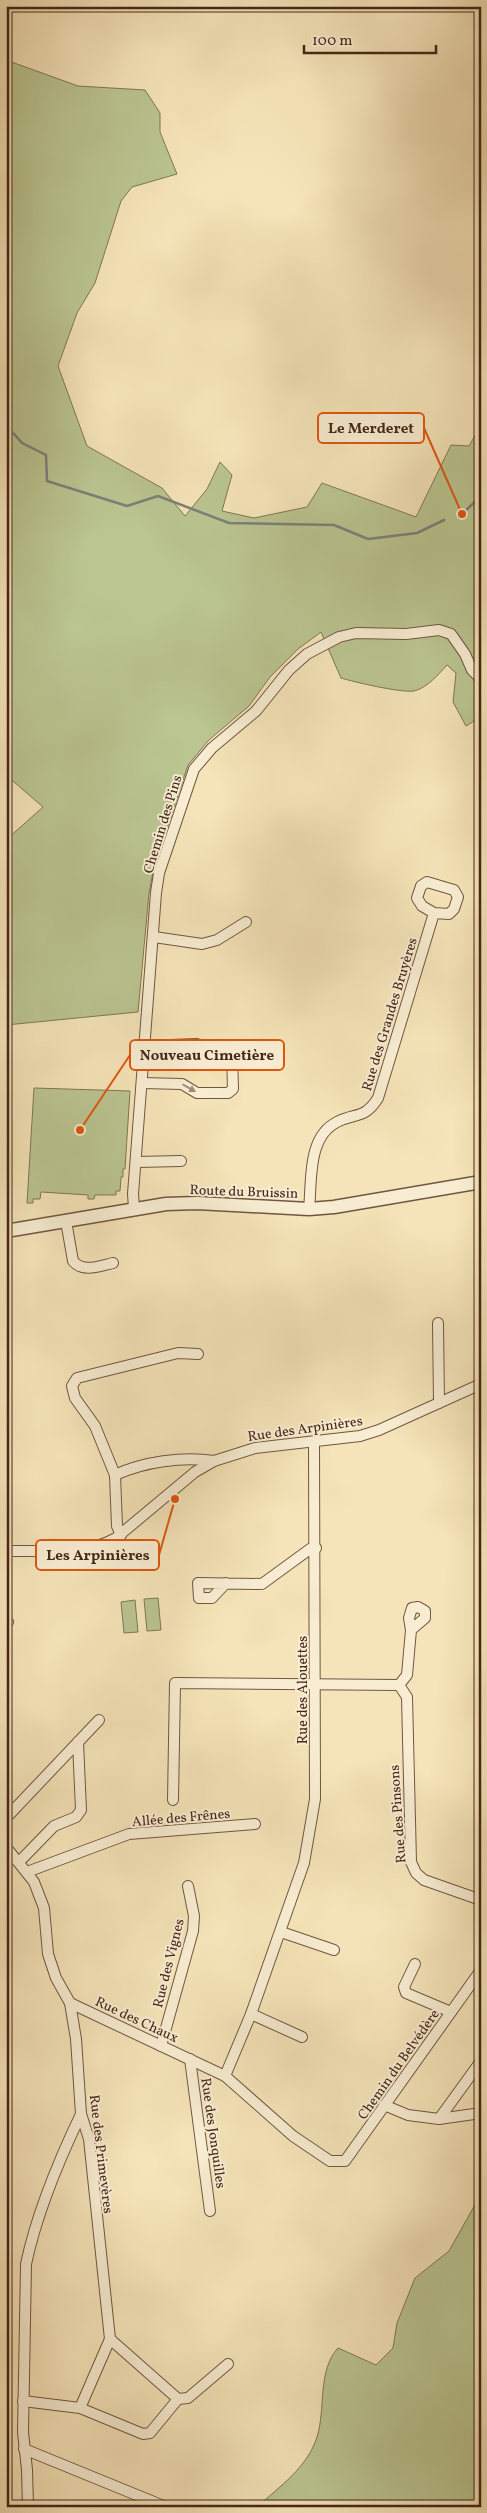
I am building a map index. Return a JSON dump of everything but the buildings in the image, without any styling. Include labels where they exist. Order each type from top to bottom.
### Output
[{"type":"street","name":"Chemin des Pins","points":[[134,1208],[144,1046],[159,873],[194,769],[212,748],[256,711],[289,670],[307,654],[323,644],[356,633],[406,634],[439,630],[451,634],[465,654],[472,670],[481,679]]},
{"type":"street","name":"Rue des Grandes Bruyères","points":[[309,1209],[316,1143],[319,1138],[337,1122],[360,1116],[371,1110],[378,1098],[434,913]]},
{"type":"street","points":[[154,937],[202,944],[217,940],[246,922]]},
{"type":"street","points":[[142,1083],[182,1084],[197,1092],[228,1093],[233,1089],[232,1053],[203,1050],[197,1044],[144,1046]]},
{"type":"street","points":[[136,1162],[181,1161]]},
{"type":"street","name":"Route du Bruissin","points":[[6,1231],[134,1208],[197,1203],[309,1209],[353,1205],[481,1182]]},
{"type":"street","points":[[66,1221],[72,1261],[77,1266],[83,1269],[113,1263]]},
{"type":"street","points":[[438,1323],[439,1403]]},
{"type":"street","points":[[120,1535],[117,1526],[115,1475],[95,1426],[75,1398],[72,1386],[77,1378],[178,1353],[198,1354]]},
{"type":"street","name":"Rue des Arpinières","points":[[6,1550],[81,1550],[105,1545],[120,1535],[195,1472],[214,1461],[255,1448],[314,1443],[360,1436],[379,1430],[481,1384]]},
{"type":"street","name":"Rue des Alouettes","points":[[225,2076],[251,2014],[304,1863],[315,1799],[316,1548],[314,1443]]},
{"type":"street","name":"Rue des Arpinières","points":[[115,1475],[130,1468],[197,1458],[214,1461]]},
{"type":"street","points":[[226,1583],[262,1584],[310,1549],[316,1548]]},
{"type":"street","points":[[173,1800],[175,1683],[398,1685],[407,1675],[411,1630]]},
{"type":"street","name":"Rue des Pinsons","points":[[398,1685],[407,1696],[411,1862],[416,1873],[424,1880],[481,1900]]},
{"type":"street","points":[[6,1818],[99,1720]]},
{"type":"street","points":[[19,1862],[54,1826],[76,1817],[81,1810],[78,1742]]},
{"type":"street","name":"Allée des Frênes","points":[[27,1872],[129,1834],[254,1824]]},
{"type":"street","points":[[6,1847],[34,1882],[44,1908],[48,1954],[56,1978],[70,2003]]},
{"type":"street","name":"Rue des Vignes","points":[[160,2046],[193,1931],[194,1916],[188,1886]]},
{"type":"street","points":[[281,1932],[334,1950]]},
{"type":"street","points":[[415,1964],[404,1987],[406,1993],[451,2012]]},
{"type":"street","name":"Chemin du Belvédère","points":[[330,2161],[345,2161],[481,1970]]},
{"type":"street","name":"Rue des Chaux","points":[[70,2003],[225,2076],[293,2136],[330,2161]]},
{"type":"street","name":"Rue des Primevères","points":[[70,2003],[76,2039],[81,2114],[89,2140],[110,2339],[80,2408]]},
{"type":"street","points":[[251,2014],[302,2037]]},
{"type":"street","name":"Rue des Jonquilles","points":[[190,2059],[210,2211]]},
{"type":"street","points":[[439,2119],[481,2061]]},
{"type":"street","points":[[384,2105],[408,2115],[439,2119],[481,2113]]},
{"type":"street","points":[[28,2507],[23,2401],[26,2264],[31,2242],[59,2160],[81,2114]]},
{"type":"street","points":[[110,2339],[178,2399]]},
{"type":"street","points":[[23,2401],[80,2408],[143,2434],[150,2433],[178,2399],[188,2398],[228,2364]]},
{"type":"street","points":[[24,2449],[166,2507]]},
{"type":"green space","points":[[6,60],[78,86],[145,90],[160,113],[160,132],[177,174],[132,187],[121,201],[95,283],[77,313],[58,366],[87,446],[162,488],[185,516],[207,489],[220,462],[232,475],[222,511],[254,518],[307,507],[322,483],[416,517],[451,445],[469,446],[481,425],[481,717],[466,726],[453,702],[456,673],[447,665],[428,684],[414,691],[389,689],[341,678],[321,632],[298,649],[270,677],[249,706],[209,740],[188,765],[154,867],[149,893],[138,1012],[6,1025],[6,840],[43,807],[6,775]]},
{"type":"green space","points":[[34,1088],[130,1091],[125,1169],[123,1169],[123,1177],[121,1177],[120,1191],[116,1191],[116,1195],[95,1195],[94,1199],[88,1199],[88,1195],[41,1192],[40,1199],[33,1199],[33,1203],[27,1203]]},
{"type":"green space","points":[[158,1598],[161,1630],[147,1631],[144,1599]]},
{"type":"green space","points":[[135,1600],[138,1632],[124,1633],[121,1602]]},
{"type":"green space","points":[[481,2194],[481,2507],[257,2507],[292,2476],[307,2458],[312,2448],[320,2426],[324,2379],[331,2357],[338,2348],[376,2365],[393,2348],[397,2323],[415,2278],[449,2251]]},
{"type":"waterway","points":[[6,400],[12,405],[6,425]]},
{"type":"waterway","points":[[6,425],[22,443],[46,455],[47,481],[127,506],[158,496],[229,523],[334,525],[368,539],[417,533],[444,520]]},
{"type":"waterway","points":[[462,514],[481,496]]},
{"type":"place","name":"Le Merderet","points":[[462,514]]},
{"type":"place","name":"Nouveau Cimetière","points":[[80,1130]]},
{"type":"place","name":"Les Arpinières","points":[[175,1499]]}]
